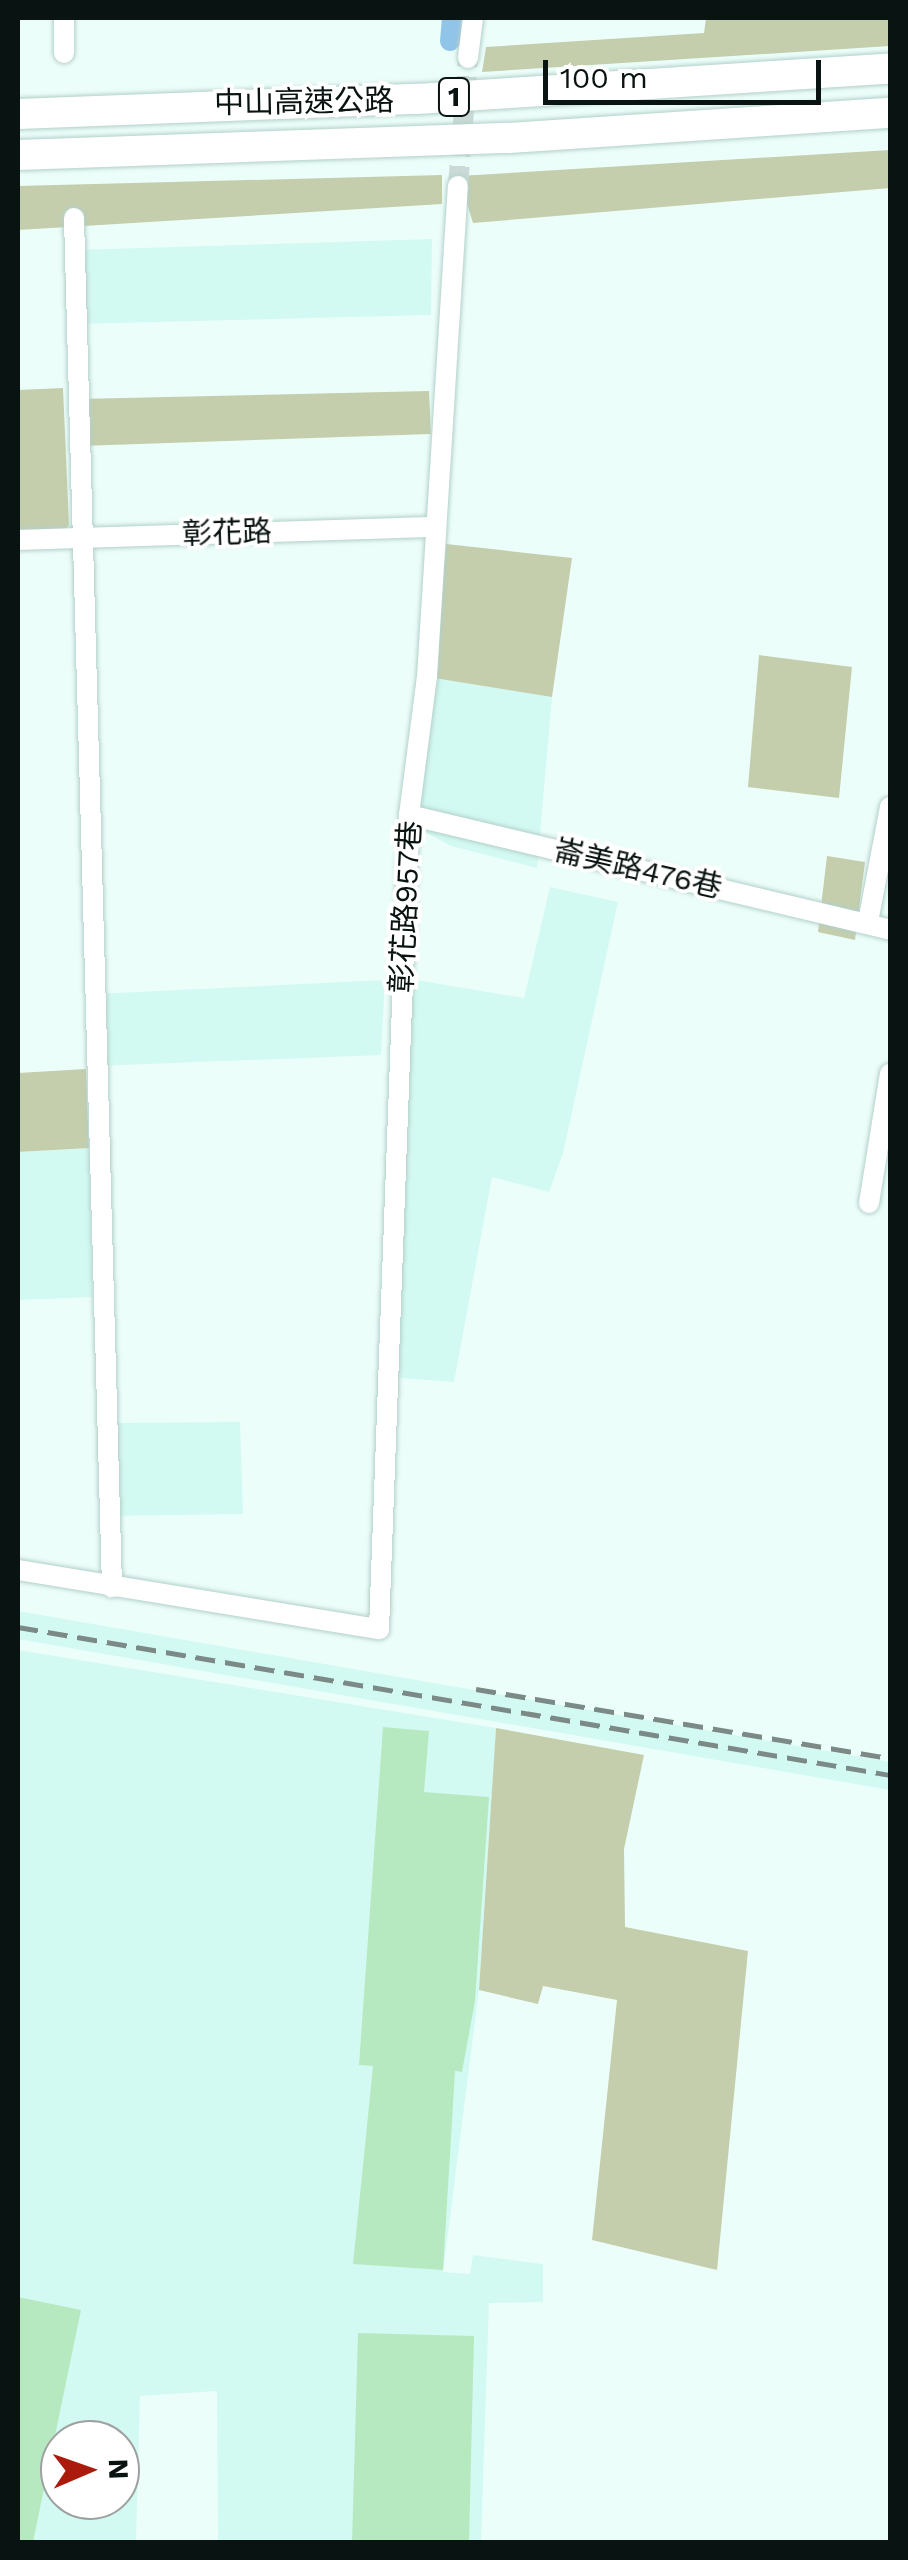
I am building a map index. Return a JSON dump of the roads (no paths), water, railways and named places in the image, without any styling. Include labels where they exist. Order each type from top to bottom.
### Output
[{"type":"highway","name":"中山高速公路","points":[[18,114],[417,99],[890,68]]},
{"type":"highway","name":"中山高速公路","points":[[18,155],[528,138],[890,113]]},
{"type":"street","points":[[64,18],[64,53]]},
{"type":"street","points":[[468,58],[472,18]]},
{"type":"street","name":"彰花路957巷","points":[[112,1586],[379,1629],[409,815],[436,526],[458,186]]},
{"type":"street","points":[[18,1570],[112,1586],[79,538],[74,218]]},
{"type":"street","name":"彰花路","points":[[18,540],[436,526]]},
{"type":"street","points":[[868,922],[890,806]]},
{"type":"street","name":"崙美路476巷","points":[[409,815],[890,930]]},
{"type":"street","points":[[868,1203],[890,1074]]},
{"type":"waterway","points":[[450,41],[452,18]]},
{"type":"tunnel","points":[[458,186],[468,58]]},
{"type":"railway","points":[[18,1627],[890,1775]]},
{"type":"railway","points":[[476,1689],[890,1758]]}]
